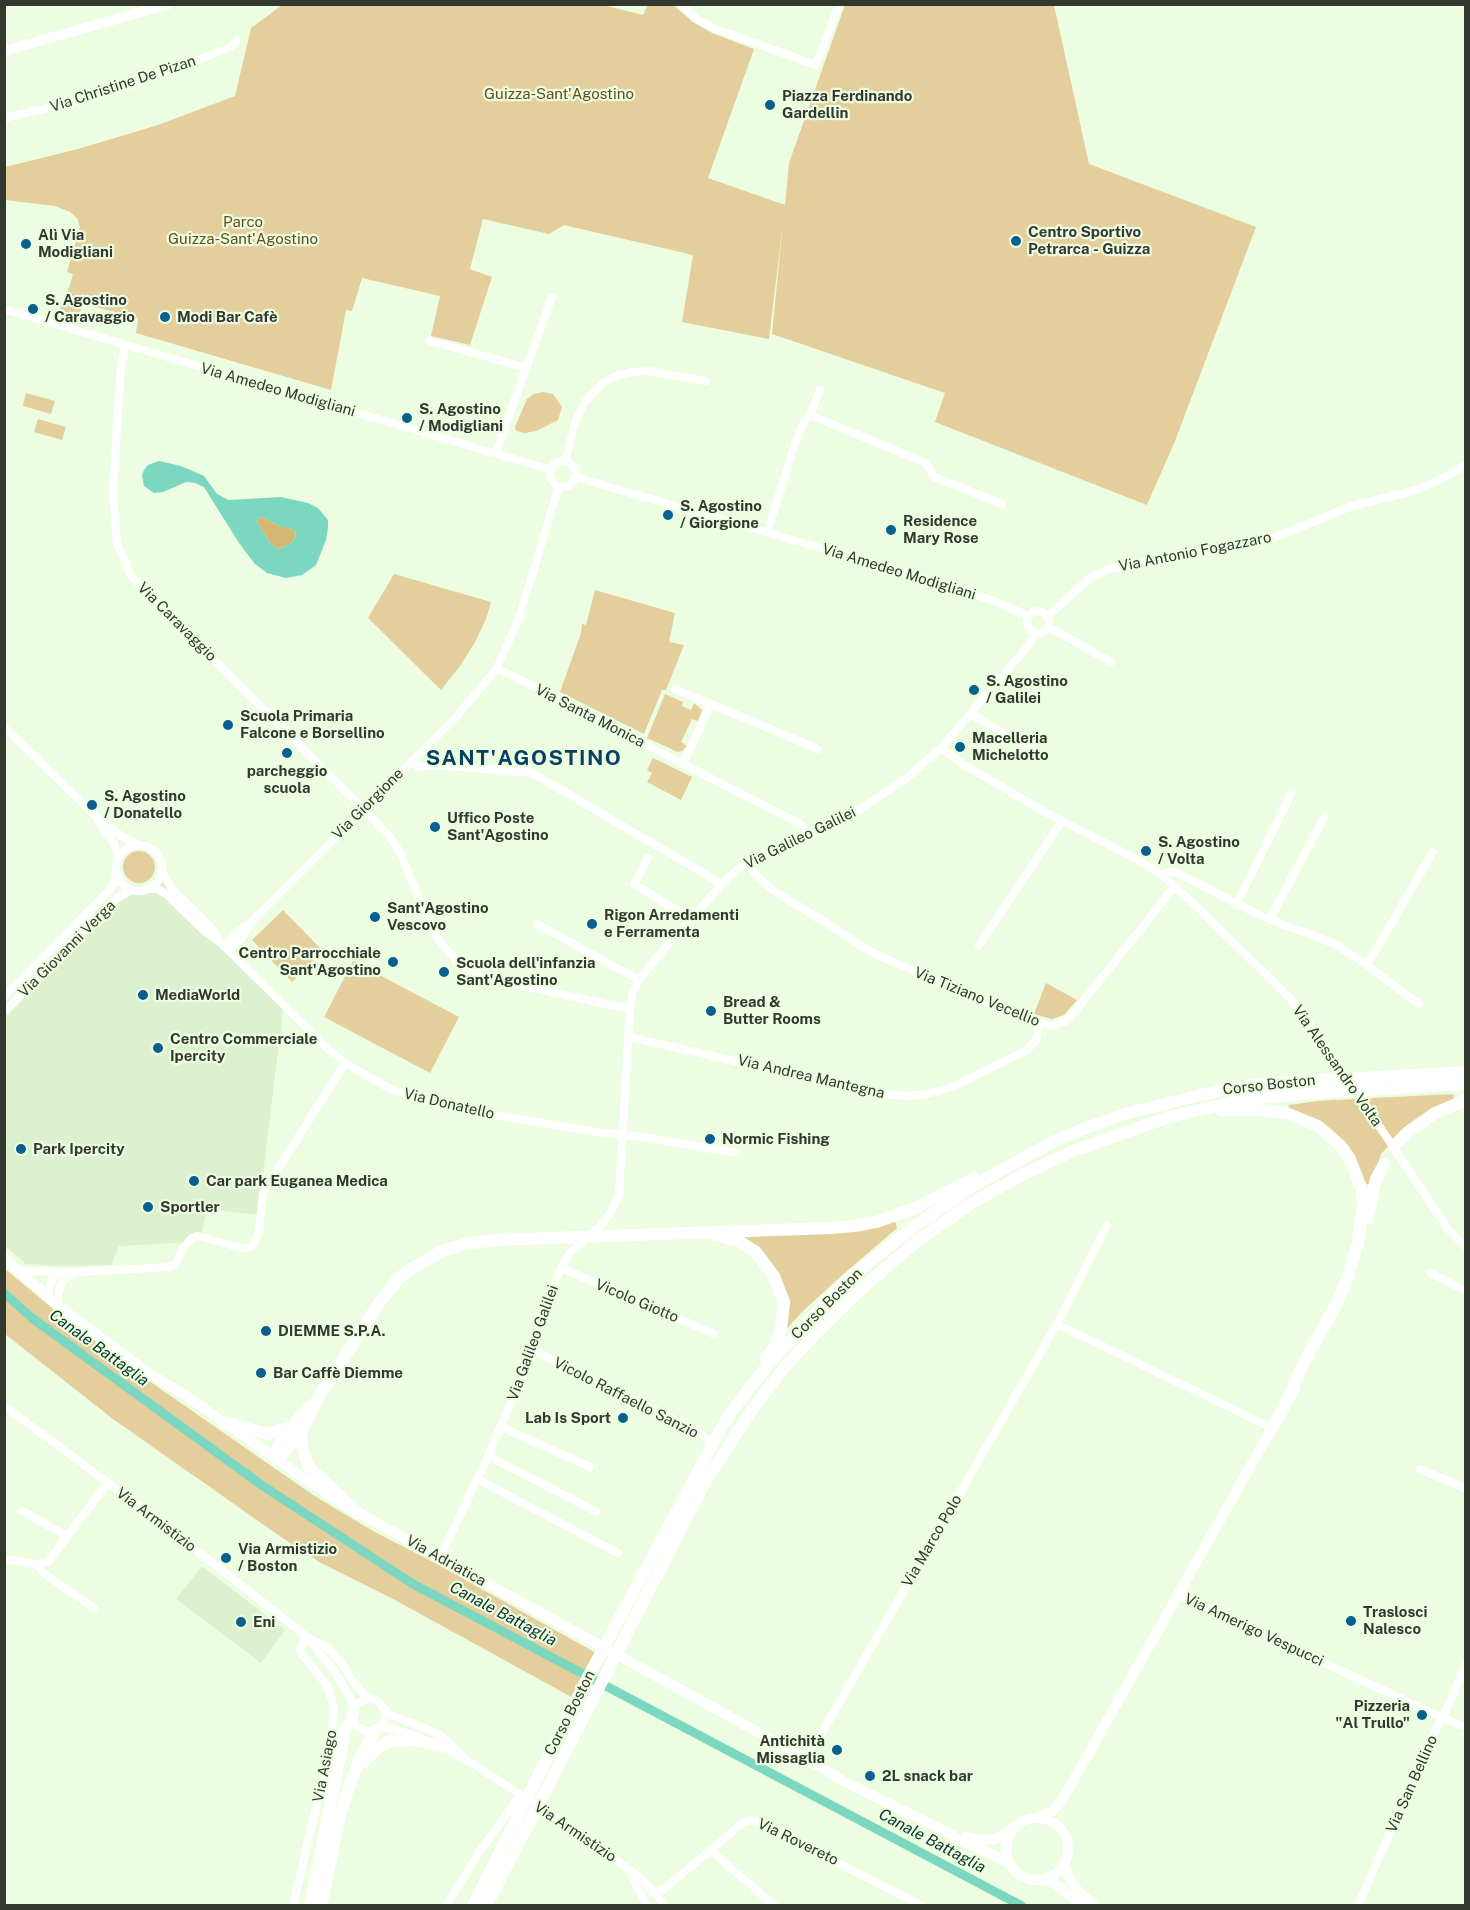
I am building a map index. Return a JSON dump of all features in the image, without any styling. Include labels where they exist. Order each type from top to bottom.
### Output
[{"type":"highway","name":"Corso Boston","points":[[486,1905],[493,1879],[588,1677],[723,1425],[768,1365],[846,1281],[912,1228],[978,1183],[1060,1138],[1124,1114],[1214,1092],[1258,1084],[1466,1072]]},
{"type":"highway","name":"Corso Boston","points":[[473,1905],[493,1879],[704,1484],[752,1410],[784,1368],[858,1292],[917,1241],[963,1209],[1020,1176],[1073,1151],[1198,1109],[1233,1102],[1294,1095],[1466,1084]]},
{"type":"highway","points":[[1398,1142],[1435,1113],[1466,1100]]},
{"type":"highway","points":[[1198,1109],[1286,1113],[1318,1126],[1341,1146],[1350,1159],[1362,1190],[1363,1207],[1354,1256],[1339,1299],[1302,1366],[1272,1428]]},
{"type":"highway","points":[[277,1460],[379,1303],[398,1280],[411,1269],[442,1251],[466,1244],[494,1240],[831,1228],[876,1222],[913,1209],[1020,1154],[1060,1138]]},
{"type":"highway","points":[[1289,1396],[1308,1368],[1344,1303],[1361,1257],[1376,1179],[1384,1164]]},
{"type":"highway","points":[[702,1232],[739,1241],[756,1252],[774,1276],[784,1302],[781,1330],[775,1346],[748,1381],[734,1408]]},
{"type":"highway","points":[[223,1422],[268,1434],[296,1430]]},
{"type":"highway","points":[[296,1430],[308,1466],[358,1513]]},
{"type":"highway","points":[[310,1905],[345,1732],[353,1711]]},
{"type":"highway","points":[[321,1905],[339,1816],[360,1758],[378,1729]]},
{"type":"highway","points":[[355,1772],[376,1749],[390,1741],[414,1740],[438,1745]]},
{"type":"main road","points":[[4,51],[169,4]]},
{"type":"main road","name":"Via Adriatica","points":[[4,1258],[57,1305],[144,1370],[182,1393],[337,1501],[807,1759],[843,1781],[1010,1864]]},
{"type":"main road","points":[[1178,1595],[1272,1428]]},
{"type":"main road","name":"Via Amerigo Vespucci","points":[[1036,1818],[1053,1811],[1064,1797],[1178,1595]]},
{"type":"main road","name":"Via Amerigo Vespucci","points":[[1061,1829],[1060,1815],[1064,1797]]},
{"type":"main road","points":[[1043,1880],[1051,1877],[1064,1866],[1068,1847],[1061,1829],[1046,1819],[1036,1818],[1026,1820],[1010,1834],[1007,1843],[1010,1864],[1024,1877],[1054,1883],[1082,1905]]},
{"type":"main road","name":"Via Adriatica","points":[[951,1834],[981,1840],[995,1839],[1017,1826]]},
{"type":"main road","points":[[1064,1866],[1078,1891],[1095,1905]]},
{"type":"street","points":[[680,4],[698,20],[816,65],[839,4]]},
{"type":"street","name":"Via Christine De Pizan","points":[[4,118],[79,101],[129,86],[215,54],[231,47],[237,40]]},
{"type":"street","points":[[496,454],[552,297]]},
{"type":"street","name":"Via Amedeo Modigliani","points":[[4,309],[551,470]]},
{"type":"street","points":[[430,341],[527,368]]},
{"type":"street","name":"Via Caravaggio","points":[[125,345],[121,366],[113,491],[117,543],[131,576],[383,830],[400,852],[438,940],[451,954],[470,970],[484,977],[630,1008]]},
{"type":"street","points":[[565,461],[576,420],[585,402],[604,382],[632,372],[649,371],[706,381]]},
{"type":"street","points":[[767,533],[795,444],[820,390]]},
{"type":"street","points":[[810,415],[926,463],[934,477],[1002,504]]},
{"type":"street","points":[[565,461],[574,467],[575,477],[567,486],[559,486],[551,479],[551,470],[557,462],[565,461]]},
{"type":"street","name":"Via Antonio Fogazzaro","points":[[1048,616],[1092,577],[1109,568],[1270,539],[1352,506],[1417,490],[1449,476],[1466,464]]},
{"type":"street","name":"Via Amedeo Modigliani","points":[[575,477],[928,579],[994,601],[1028,616]]},
{"type":"street","name":"Via Giorgione","points":[[225,946],[238,937],[457,716],[497,668],[519,618],[559,486]]},
{"type":"street","points":[[1040,610],[1048,616],[1049,627],[1044,632],[1035,633],[1028,627],[1028,616],[1032,612],[1040,610]]},
{"type":"street","points":[[1049,627],[1111,662]]},
{"type":"street","name":"Via Galileo Galilei","points":[[440,1558],[501,1427],[533,1350],[548,1299],[561,1268],[570,1253],[600,1226],[615,1206],[621,1180],[630,1008],[633,992],[639,980],[722,884],[747,863],[853,814],[909,776],[941,748],[1029,645],[1035,633]]},
{"type":"street","name":"Via Santa Monica","points":[[497,668],[802,825],[808,836]]},
{"type":"street","points":[[675,688],[818,749]]},
{"type":"street","points":[[683,764],[711,704]]},
{"type":"street","points":[[970,714],[1042,756]]},
{"type":"street","name":"Via Donatello","points":[[4,727],[97,818],[120,835],[137,844],[146,845],[157,853],[162,872],[171,888],[316,1038],[345,1063],[392,1090],[424,1101],[623,1135]]},
{"type":"street","name":"Via Alessandro Volta","points":[[941,748],[964,765],[1062,822],[1111,845],[1163,876],[1198,908],[1287,995],[1331,1052],[1449,1230],[1466,1247]]},
{"type":"street","points":[[411,761],[420,767],[434,765],[532,773],[722,884]]},
{"type":"street","points":[[1236,904],[1291,794]]},
{"type":"street","points":[[1269,920],[1325,816]]},
{"type":"street","name":"Via Donatello","points":[[97,818],[114,843],[118,857]]},
{"type":"street","points":[[980,945],[1062,822]]},
{"type":"street","points":[[137,844],[127,848],[118,857],[115,866],[116,873],[122,884],[132,890],[144,891],[156,884],[162,872]]},
{"type":"street","points":[[1367,965],[1433,852]]},
{"type":"street","points":[[648,858],[633,884],[691,919]]},
{"type":"street","name":"Via Tiziano Vecellio","points":[[747,863],[773,890],[875,954],[1040,1024],[1056,1026],[1066,1021],[1074,1013],[1174,887]]},
{"type":"street","name":"Via Alessandro Volta","points":[[1163,876],[1168,872],[1177,873],[1269,920],[1335,944],[1419,1004]]},
{"type":"street","name":"Via Giovanni Verga","points":[[4,997],[109,891],[116,873]]},
{"type":"street","name":"Via Donatello","points":[[150,889],[167,895],[204,931],[225,946]]},
{"type":"street","name":"Via Giovanni Verga","points":[[4,1012],[116,899],[132,890]]},
{"type":"street","points":[[537,924],[639,980]]},
{"type":"street","points":[[215,934],[238,937],[240,960]]},
{"type":"street","name":"Via Andrea Mantegna","points":[[629,1037],[879,1094],[908,1096],[927,1094],[952,1087],[1027,1050],[1036,1040],[1040,1024]]},
{"type":"street","points":[[19,1271],[77,1272],[173,1266],[183,1248],[192,1238],[198,1236],[246,1249],[253,1245],[259,1232],[263,1192],[345,1063]]},
{"type":"street","points":[[623,1135],[736,1154]]},
{"type":"street","name":"Via Marco Polo","points":[[807,1759],[1057,1324],[1107,1225]]},
{"type":"street","name":"Vicolo Giotto","points":[[561,1268],[714,1334]]},
{"type":"street","points":[[48,1296],[52,1279],[59,1272]]},
{"type":"street","points":[[57,1305],[62,1282],[77,1272]]},
{"type":"street","points":[[1431,1273],[1466,1291]]},
{"type":"street","points":[[1057,1324],[1272,1428]]},
{"type":"street","name":"Vicolo Raffaello Sanzio","points":[[533,1350],[700,1433],[716,1450]]},
{"type":"street","name":"Via Armistizio","points":[[4,1406],[248,1589],[306,1636],[327,1648],[339,1660],[364,1695],[380,1704],[391,1716],[439,1734],[470,1762]]},
{"type":"street","points":[[501,1427],[590,1467]]},
{"type":"street","points":[[488,1456],[597,1512]]},
{"type":"street","points":[[1420,1469],[1466,1490]]},
{"type":"street","points":[[477,1479],[618,1553]]},
{"type":"street","points":[[4,1559],[39,1565],[48,1562],[107,1483]]},
{"type":"street","points":[[23,1511],[66,1536]]},
{"type":"street","points":[[39,1565],[42,1572],[95,1609]]},
{"type":"street","name":"Via Amerigo Vespucci","points":[[1178,1595],[1466,1727]]},
{"type":"street","name":"Via Armistizio","points":[[306,1636],[335,1672],[351,1699],[354,1722],[359,1729],[368,1732],[378,1729],[407,1733],[438,1745],[470,1762],[583,1835],[643,1880],[665,1905]]},
{"type":"street","name":"Via Asiago","points":[[293,1905],[329,1751],[334,1708],[327,1685],[300,1650],[306,1636]]},
{"type":"street","name":"Via San Bellino","points":[[1358,1905],[1466,1662]]},
{"type":"street","points":[[353,1711],[362,1701],[371,1699]]},
{"type":"street","points":[[378,1729],[385,1718],[383,1708]]},
{"type":"street","name":"Via Armistizio","points":[[446,1905],[519,1794]]},
{"type":"street","name":"Via Rovereto","points":[[655,1893],[664,1889],[744,1822],[754,1820],[922,1905]]},
{"type":"street","points":[[711,1851],[775,1905]]},
{"type":"street","points":[[630,1871],[647,1905]]},
{"type":"shaded area","points":[[263,517],[280,527],[287,527],[295,531],[296,536],[290,544],[279,549],[271,544],[257,522]]},
{"type":"shaded area","points":[[162,881],[284,1002],[258,1215],[207,1209],[201,1238],[194,1242],[119,1246],[111,1265],[26,1264],[5,1246],[5,1017],[45,977],[74,942],[131,888],[141,891],[152,889]]},
{"type":"shaded area","points":[[202,1566],[285,1630],[261,1663],[176,1599]]},
{"type":"green space","points":[[282,5],[603,5],[643,15],[648,5],[673,5],[693,22],[712,33],[754,49],[708,178],[785,205],[789,163],[845,5],[1054,5],[1089,164],[1256,227],[1175,441],[1147,505],[935,422],[945,393],[772,334],[783,223],[769,339],[682,322],[693,255],[564,225],[549,234],[483,219],[470,269],[492,277],[470,345],[431,336],[440,296],[362,278],[352,311],[346,310],[331,390],[136,333],[138,319],[83,303],[79,316],[60,311],[61,305],[64,306],[73,274],[67,272],[80,227],[77,218],[70,212],[55,206],[5,200],[5,167],[78,149],[158,125],[235,96],[251,28]]},
{"type":"green space","points":[[543,392],[553,394],[562,407],[558,420],[536,431],[525,433],[516,431],[515,427],[527,399]]},
{"type":"green space","points":[[26,393],[55,401],[51,414],[23,406]]},
{"type":"green space","points":[[38,419],[66,427],[62,440],[34,432]]},
{"type":"green space","points":[[394,574],[491,602],[475,642],[441,690],[368,618]]},
{"type":"green space","points":[[595,590],[675,613],[669,642],[684,645],[666,690],[662,690],[644,734],[560,692],[581,633],[582,624],[586,625]]},
{"type":"green space","points":[[665,694],[683,702],[682,706],[691,710],[694,703],[702,710],[698,721],[692,719],[681,742],[687,746],[682,751],[678,752],[647,738]]},
{"type":"green space","points":[[653,758],[692,777],[681,800],[647,782],[652,773],[647,770]]},
{"type":"green space","points":[[139,851],[151,855],[155,867],[151,879],[139,883],[127,879],[123,867],[127,855]]},
{"type":"green space","points":[[283,910],[323,951],[292,982],[252,940]]},
{"type":"green space","points":[[353,961],[459,1017],[430,1073],[324,1017]]},
{"type":"green space","points":[[1046,983],[1077,1000],[1064,1015],[1052,1019],[1034,1014]]},
{"type":"green space","points":[[1453,1094],[1454,1099],[1403,1130],[1381,1154],[1371,1184],[1363,1184],[1345,1145],[1288,1110],[1289,1105],[1317,1101]]},
{"type":"green space","points":[[895,1220],[897,1228],[840,1277],[783,1333],[786,1303],[756,1251],[705,1232]]},
{"type":"green space","points":[[4,1268],[58,1313],[142,1376],[313,1495],[373,1531],[596,1653],[575,1699],[395,1600],[321,1563],[113,1419],[5,1334]]},
{"type":"water","points":[[159,461],[181,466],[204,476],[217,494],[229,500],[281,497],[308,503],[318,508],[328,520],[328,528],[316,565],[302,575],[286,578],[267,573],[255,564],[239,543],[204,487],[186,482],[163,492],[154,493],[144,486],[142,475],[148,465]],"holes":[[[263,517],[280,527],[287,527],[295,531],[296,536],[290,544],[279,549],[271,544],[257,522]]]},
{"type":"waterway","name":"Canale Battaglia","points":[[4,1293],[32,1318],[263,1486],[413,1584],[1022,1906]]},
{"type":"place","name":"Piazza Ferdinando Gardellin","points":[[770,105]]},
{"type":"place","name":"Centro Sportivo Petrarca - Guizza","points":[[1016,241]]},
{"type":"place","name":"Alì Via Modigliani","points":[[26,244]]},
{"type":"place","name":"S. Agostino / Caravaggio","points":[[33,309]]},
{"type":"place","name":"Modi Bar Cafè","points":[[165,317]]},
{"type":"place","name":"S. Agostino / Modigliani","points":[[407,418]]},
{"type":"place","name":"S. Agostino / Giorgione","points":[[668,515]]},
{"type":"place","name":"Residence Mary Rose","points":[[891,530]]},
{"type":"place","name":"S. Agostino / Galilei","points":[[974,690]]},
{"type":"place","name":"Scuola Primaria Falcone e Borsellino","points":[[228,725]]},
{"type":"place","name":"Macelleria Michelotto","points":[[960,747]]},
{"type":"place","name":"parcheggio scuola","points":[[287,753]]},
{"type":"place","name":"S. Agostino / Donatello","points":[[92,805]]},
{"type":"place","name":"Uffico Poste Sant'Agostino","points":[[435,827]]},
{"type":"place","name":"S. Agostino / Volta","points":[[1146,851]]},
{"type":"place","name":"Sant'Agostino Vescovo","points":[[375,917]]},
{"type":"place","name":"Rigon Arredamenti e Ferramenta","points":[[592,924]]},
{"type":"place","name":"Centro Parrocchiale Sant'Agostino","points":[[393,962]]},
{"type":"place","name":"Scuola dell'infanzia Sant'Agostino","points":[[444,972]]},
{"type":"place","name":"MediaWorld","points":[[143,995]]},
{"type":"place","name":"Bread & Butter Rooms","points":[[711,1011]]},
{"type":"place","name":"Centro Commerciale Ipercity","points":[[158,1048]]},
{"type":"place","name":"Normic Fishing","points":[[710,1139]]},
{"type":"place","name":"Park Ipercity","points":[[21,1149]]},
{"type":"place","name":"Car park Euganea Medica","points":[[194,1181]]},
{"type":"place","name":"Sportler","points":[[148,1207]]},
{"type":"place","name":"DIEMME S.P.A.","points":[[266,1331]]},
{"type":"place","name":"Bar Caffè Diemme","points":[[261,1373]]},
{"type":"place","name":"Lab Is Sport","points":[[623,1418]]},
{"type":"place","name":"Via Armistizio / Boston","points":[[226,1558]]},
{"type":"place","name":"Traslosci Nalesco","points":[[1351,1621]]},
{"type":"place","name":"Eni","points":[[241,1622]]},
{"type":"place","name":"Pizzeria \"Al Trullo\"","points":[[1422,1715]]},
{"type":"place","name":"Antichità Missaglia","points":[[837,1750]]},
{"type":"place","name":"2L snack bar","points":[[870,1776]]},
{"type":"district","name":"SANT'AGOSTINO","points":[[524,759]]},
{"type":"park label","name":"Guizza-Sant'Agostino","points":[[559,94]]},
{"type":"park label","name":"Parco Guizza-Sant'Agostino","points":[[243,230]]}]
